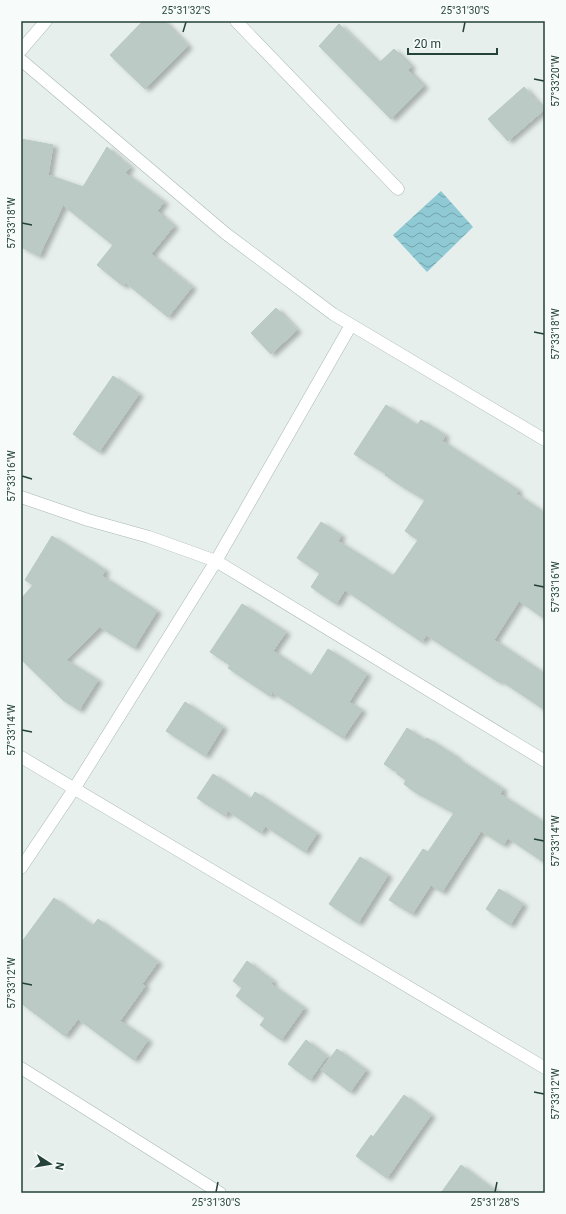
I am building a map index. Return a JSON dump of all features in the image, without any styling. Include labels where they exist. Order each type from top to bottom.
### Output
[{"type":"street","points":[[21,50],[46,21]]},
{"type":"street","points":[[236,21],[398,189]]},
{"type":"street","points":[[21,60],[225,234],[333,314],[545,440]]},
{"type":"street","points":[[21,868],[74,789],[216,561],[352,325]]},
{"type":"street","points":[[21,497],[88,520],[149,537],[216,561],[545,761]]},
{"type":"street","points":[[21,757],[545,1068]]},
{"type":"street","points":[[21,1068],[220,1193]]},
{"type":"water","points":[[441,191],[473,227],[427,272],[393,235]]},
{"type":"building","points":[[143,21],[164,21],[188,46],[145,89],[110,55]]},
{"type":"building","points":[[339,24],[379,63],[394,49],[411,66],[408,70],[424,86],[391,119],[319,46]]},
{"type":"building","points":[[524,87],[544,110],[508,141],[488,119]]},
{"type":"building","points":[[21,139],[53,145],[48,175],[83,187],[107,147],[130,167],[125,173],[164,202],[157,211],[174,226],[151,254],[192,287],[168,317],[126,283],[123,286],[97,265],[113,245],[63,205],[39,256],[21,247]]},
{"type":"building","points":[[276,308],[297,330],[271,354],[251,333]]},
{"type":"building","points":[[113,376],[139,394],[99,452],[73,434]]},
{"type":"building","points":[[386,405],[417,425],[421,420],[445,435],[442,441],[518,490],[516,494],[545,513],[545,619],[519,601],[494,640],[545,674],[545,710],[500,680],[499,682],[426,635],[422,642],[345,590],[336,604],[311,587],[320,573],[297,558],[321,522],[341,535],[338,541],[393,576],[418,540],[405,531],[425,500],[354,454]]},
{"type":"building","points":[[52,536],[105,570],[102,576],[157,611],[134,648],[100,627],[66,660],[98,680],[79,710],[63,700],[21,659],[21,599],[33,585],[25,580]]},
{"type":"building","points":[[242,604],[286,632],[273,651],[311,676],[328,649],[367,674],[349,702],[362,710],[343,738],[272,692],[270,696],[228,668],[230,665],[210,652]]},
{"type":"building","points":[[185,702],[223,727],[205,756],[166,731]]},
{"type":"building","points":[[407,728],[425,740],[427,738],[457,757],[456,758],[503,789],[500,794],[545,823],[545,863],[508,838],[503,845],[481,831],[442,892],[431,885],[412,914],[389,900],[423,849],[428,852],[454,813],[415,792],[404,784],[406,780],[384,764]]},
{"type":"building","points":[[213,774],[251,799],[255,792],[317,833],[305,852],[265,826],[261,833],[228,811],[225,816],[197,798]]},
{"type":"building","points":[[360,857],[388,875],[358,923],[329,904]]},
{"type":"building","points":[[499,889],[523,904],[510,925],[486,909]]},
{"type":"building","points":[[54,898],[93,926],[98,919],[158,962],[142,984],[145,986],[120,1021],[148,1040],[134,1060],[78,1019],[65,1036],[21,1003],[21,943]]},
{"type":"building","points":[[247,961],[273,981],[271,984],[304,1008],[281,1040],[260,1025],[265,1018],[236,996],[242,988],[233,981]]},
{"type":"building","points":[[306,1040],[327,1056],[310,1080],[288,1064]]},
{"type":"building","points":[[337,1049],[366,1070],[350,1092],[321,1070]]},
{"type":"building","points":[[404,1095],[431,1115],[387,1178],[356,1156],[371,1135],[373,1137]]},
{"type":"building","points":[[461,1165],[498,1193],[441,1193]]}]
